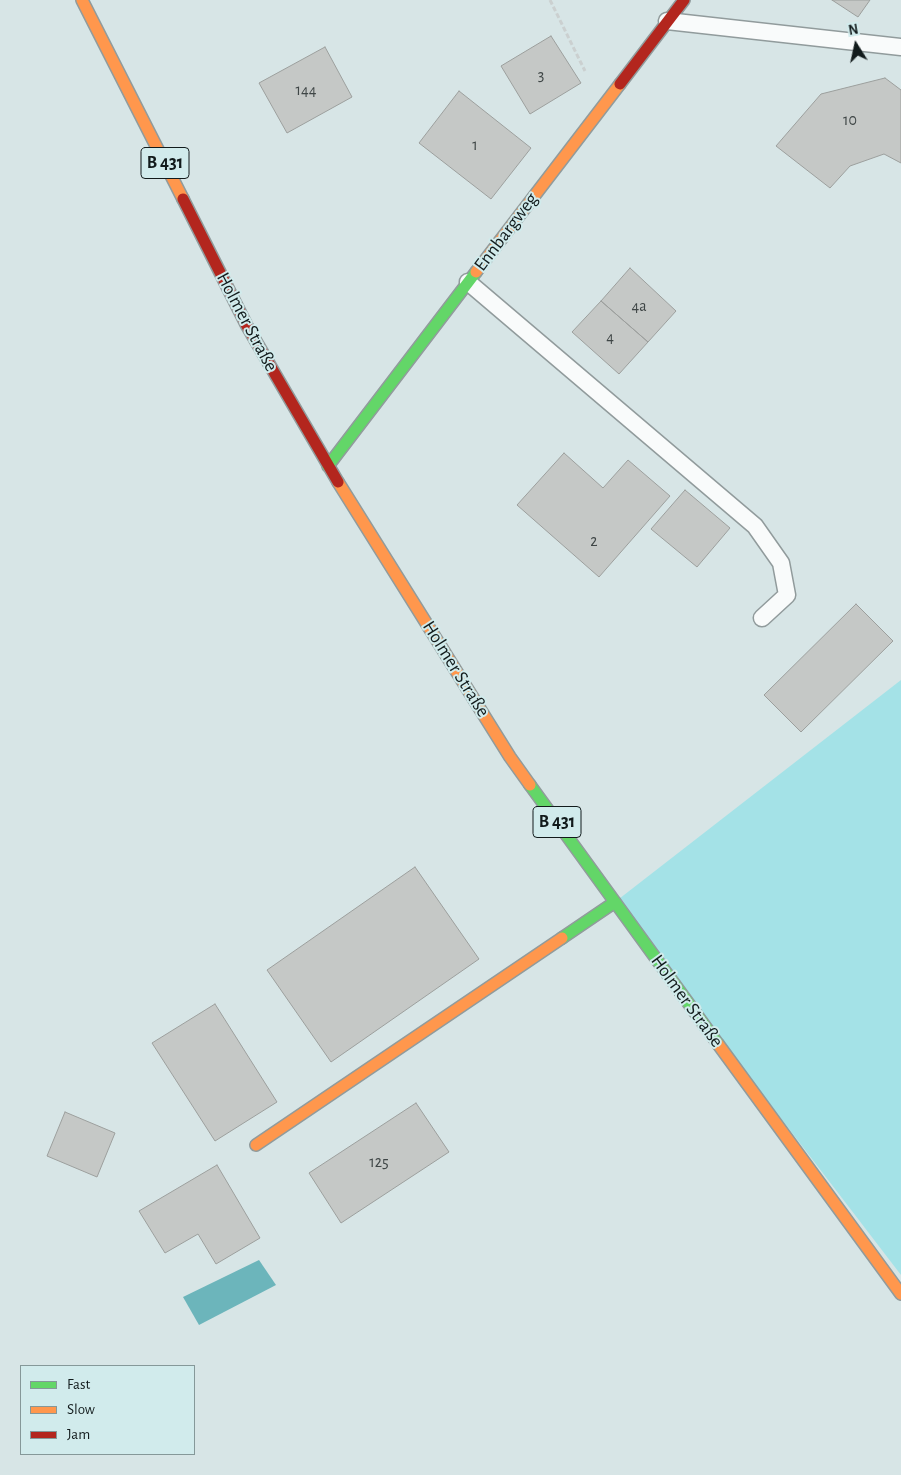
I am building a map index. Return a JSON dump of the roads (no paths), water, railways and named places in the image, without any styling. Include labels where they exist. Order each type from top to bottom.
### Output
[{"type":"main road","name":"Holmer Straße","points":[[82,0],[247,326],[328,466],[510,756],[614,902],[901,1294]]},
{"type":"main road","name":"Ennbargweg","points":[[328,466],[684,0]]},
{"type":"main road","points":[[256,1145],[614,902]]},
{"type":"lane","points":[[667,20],[901,47]]},
{"type":"lane","points":[[468,282],[754,526],[781,562],[787,595],[762,618]]}]
